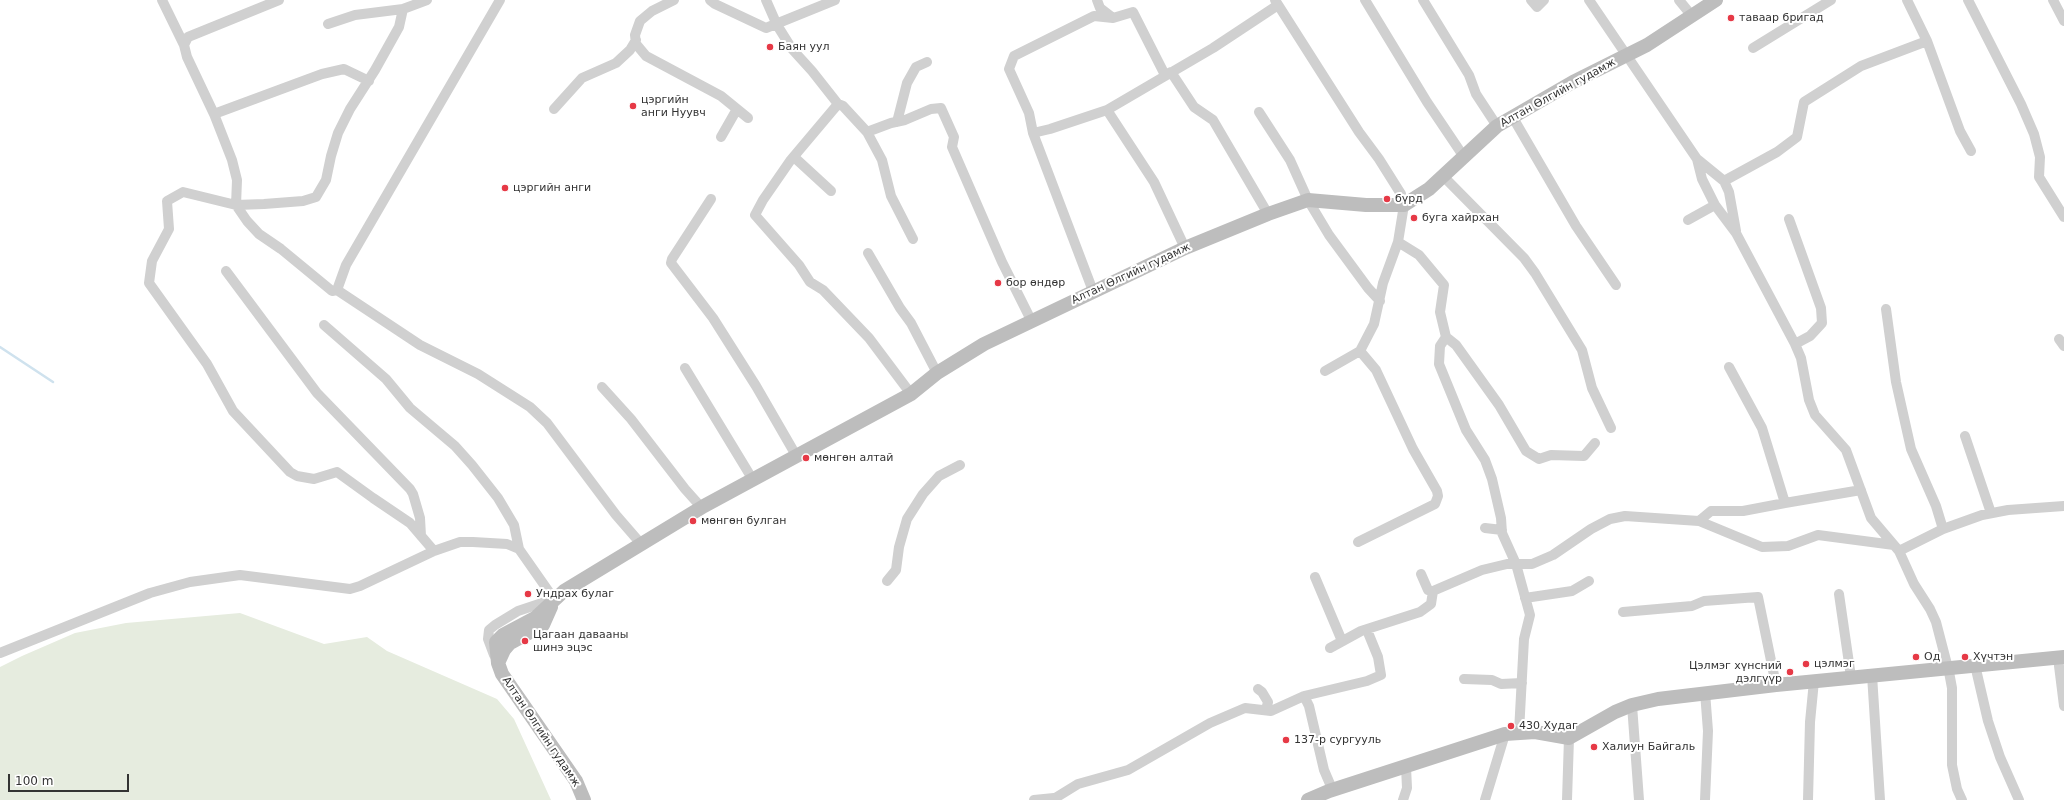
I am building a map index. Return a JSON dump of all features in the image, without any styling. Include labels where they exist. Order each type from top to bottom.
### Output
[{"type":"main road","name":"Алтан Өлгийн гудамж","points":[[584,800],[576,781],[502,674],[498,663],[504,650],[510,644],[543,625],[554,599],[564,591],[702,508],[911,394],[937,373],[984,344],[1185,248],[1268,214],[1308,200],[1366,205],[1404,205],[1429,189],[1497,126],[1512,116],[1573,82],[1628,55],[1716,0]]},
{"type":"main road","points":[[1308,800],[1505,734],[1534,732],[1569,738],[1632,704],[1705,692],[1776,684],[2061,658]]},
{"type":"street","points":[[162,0],[184,45],[187,58],[214,114],[232,160],[236,180],[236,205],[258,234],[281,249],[332,291],[337,290],[420,345],[478,374],[530,407],[547,423],[616,515],[642,545]]},
{"type":"street","points":[[184,45],[188,38],[279,0]]},
{"type":"street","points":[[328,24],[355,15],[403,8],[427,0]]},
{"type":"street","points":[[337,290],[346,265],[500,0]]},
{"type":"street","points":[[674,0],[652,11],[640,21],[635,35],[636,44],[646,56],[721,96],[748,118]]},
{"type":"street","points":[[710,0],[715,4],[766,28],[777,25],[835,0]]},
{"type":"street","points":[[766,0],[777,25],[792,49],[812,71],[838,104],[844,106],[867,132],[882,160],[891,196],[913,239]]},
{"type":"street","points":[[1098,0],[1100,8],[1113,18]]},
{"type":"street","points":[[1365,0],[1427,102],[1464,156]]},
{"type":"street","points":[[1422,0],[1469,75],[1476,94],[1497,126]]},
{"type":"street","points":[[1530,0],[1537,7],[1544,0]]},
{"type":"street","points":[[1589,0],[1628,55],[1697,159],[1724,181],[1729,192],[1736,233]]},
{"type":"street","points":[[1679,0],[1692,16]]},
{"type":"street","points":[[1753,48],[1831,0]]},
{"type":"street","points":[[1907,0],[1927,41],[1960,132],[1971,151]]},
{"type":"street","points":[[1968,0],[2021,104],[2034,134],[2040,157],[2039,177],[2064,217]]},
{"type":"street","points":[[2053,0],[2064,21]]},
{"type":"street","points":[[1032,133],[1050,129],[1107,110],[1214,48],[1276,3],[1359,132],[1398,188],[1404,205],[1398,242],[1383,282],[1374,324],[1360,351],[1325,372]]},
{"type":"street","points":[[403,8],[399,27],[369,80],[350,109],[338,133],[326,180],[316,197],[264,204],[236,205],[183,192],[167,201],[168,229],[152,261],[149,283],[207,364],[233,411],[290,472],[297,476],[314,479],[337,472],[372,498],[410,523],[434,551]]},
{"type":"street","points":[[1093,291],[1032,133],[1029,113],[1009,69],[1014,56],[1094,16],[1113,18],[1133,12],[1168,74],[1194,107],[1213,120],[1268,214]]},
{"type":"street","points":[[554,109],[582,78],[616,63],[630,50],[636,40]]},
{"type":"street","points":[[1724,181],[1777,152],[1796,137],[1804,102],[1861,66],[1927,41]]},
{"type":"street","points":[[897,122],[907,83],[916,67],[927,62]]},
{"type":"street","points":[[214,114],[322,74],[344,70],[369,80]]},
{"type":"street","points":[[838,104],[794,157],[763,200],[755,215],[799,265],[810,282],[823,290],[869,338],[911,394]]},
{"type":"street","points":[[867,132],[931,109],[941,108],[954,137],[952,146],[1002,262],[1032,322]]},
{"type":"street","points":[[721,137],[737,109]]},
{"type":"street","points":[[1107,110],[1154,182],[1185,248]]},
{"type":"street","points":[[1259,112],[1290,160],[1308,200],[1329,235],[1368,288],[1380,301]]},
{"type":"street","points":[[1512,116],[1576,226],[1616,285]]},
{"type":"street","points":[[794,157],[831,190]]},
{"type":"street","points":[[1697,159],[1702,179],[1715,205],[1736,233],[1795,344],[1801,358],[1809,400],[1815,415],[1831,436],[1846,450],[1860,490],[1872,518],[1897,548],[1914,584],[1930,609],[1936,622],[1952,688],[1952,765],[1957,789],[1962,800]]},
{"type":"street","points":[[1443,176],[1519,253],[1535,272],[1582,350],[1592,388],[1611,428]]},
{"type":"street","points":[[711,198],[672,259],[671,264],[713,318],[756,386],[797,457]]},
{"type":"street","points":[[1688,220],[1715,205]]},
{"type":"street","points":[[1789,219],[1821,308],[1822,323],[1810,336],[1795,344]]},
{"type":"street","points":[[1398,242],[1419,255],[1444,285],[1440,312],[1446,337],[1456,345],[1499,405],[1526,451],[1539,459],[1551,456],[1584,456],[1595,443]]},
{"type":"street","points":[[868,253],[900,308],[911,323],[937,373]]},
{"type":"street","points":[[226,271],[317,393],[410,489],[413,494],[420,518],[421,536]]},
{"type":"street","points":[[1886,309],[1896,382],[1911,449],[1936,506],[1943,529]]},
{"type":"street","points":[[324,325],[386,379],[413,411],[455,446],[472,465],[498,498],[514,525],[519,549],[554,599],[518,611],[490,630],[488,639],[498,663]]},
{"type":"street","points":[[1446,337],[1440,346],[1439,364],[1466,430],[1485,460],[1492,479],[1501,518],[1502,530],[1516,564],[1530,615],[1524,639],[1519,732]]},
{"type":"street","points":[[1358,542],[1436,504],[1438,496],[1437,491],[1413,449],[1376,370],[1366,356],[1360,351]]},
{"type":"street","points":[[1729,367],[1762,428],[1785,503]]},
{"type":"street","points":[[685,368],[753,480]]},
{"type":"street","points":[[602,387],[631,419],[685,489],[702,508]]},
{"type":"street","points":[[1965,436],[1991,513]]},
{"type":"street","points":[[887,581],[896,570],[899,547],[907,519],[923,494],[939,476],[960,465]]},
{"type":"street","points":[[1699,521],[1711,511],[1743,511],[1860,490]]},
{"type":"street","points":[[1421,574],[1428,590],[1433,591],[1482,570],[1516,564],[1532,564],[1553,555],[1591,529],[1610,519],[1625,516],[1699,521],[1762,547],[1788,546],[1818,535],[1897,548],[1943,529],[1991,513],[2064,506]]},
{"type":"street","points":[[1485,528],[1502,530]]},
{"type":"street","points":[[1564,547],[1568,533]]},
{"type":"street","points":[[0,653],[150,593],[190,582],[240,576],[350,589],[360,586],[434,551],[460,542],[508,544],[519,549]]},
{"type":"street","points":[[1315,577],[1342,641]]},
{"type":"street","points":[[1525,598],[1572,591],[1589,581]]},
{"type":"street","points":[[1330,648],[1361,631],[1420,612],[1431,604],[1433,591]]},
{"type":"street","points":[[1839,594],[1851,677]]},
{"type":"street","points":[[1622,612],[1692,606],[1704,601],[1758,597],[1776,684]]},
{"type":"street","points":[[1034,800],[1053,799],[1078,784],[1128,770],[1210,723],[1245,708],[1271,711],[1304,696],[1368,681],[1381,675],[1378,657],[1367,630]]},
{"type":"street","points":[[2061,658],[2064,706]]},
{"type":"street","points":[[1975,665],[1988,721],[2000,758],[2020,800]]},
{"type":"street","points":[[1872,675],[1880,800]]},
{"type":"street","points":[[1464,680],[1492,680],[1501,684],[1522,683]]},
{"type":"street","points":[[1808,800],[1810,722],[1814,681]]},
{"type":"street","points":[[1258,689],[1262,692],[1268,702],[1266,710]]},
{"type":"street","points":[[1705,692],[1708,731],[1705,800]]},
{"type":"street","points":[[1304,696],[1309,706],[1329,794]]},
{"type":"street","points":[[1632,704],[1639,800]]},
{"type":"street","points":[[1485,800],[1505,734]]},
{"type":"street","points":[[1567,800],[1569,738]]},
{"type":"street","points":[[1403,800],[1407,788],[1406,767]]},
{"type":"shaded area","points":[[240,613],[324,644],[367,637],[387,651],[497,699],[514,719],[551,800],[0,800],[0,667],[75,633],[126,623]]},
{"type":"waterway","points":[[0,347],[53,382]]},
{"type":"place","name":"таваар бригад","points":[[1731,18]]},
{"type":"place","name":"Баян уул","points":[[770,47]]},
{"type":"place","name":"цэргийн анги Нуувч","points":[[633,106]]},
{"type":"place","name":"цэргийн анги","points":[[505,188]]},
{"type":"place","name":"бүрд","points":[[1387,199]]},
{"type":"place","name":"буга хайрхан","points":[[1414,218]]},
{"type":"place","name":"бор өндөр","points":[[998,283]]},
{"type":"place","name":"мөнгөн алтай","points":[[806,458]]},
{"type":"place","name":"мөнгөн булган","points":[[693,521]]},
{"type":"place","name":"Ундрах булаг","points":[[528,594]]},
{"type":"place","name":"Цагаан давааны шинэ эцэс","points":[[525,641]]},
{"type":"place","name":"Од","points":[[1916,657]]},
{"type":"place","name":"Хүчтэн","points":[[1965,657]]},
{"type":"place","name":"цэлмэг","points":[[1806,664]]},
{"type":"place","name":"Цэлмэг хүнсний дэлгүүр","points":[[1790,672]]},
{"type":"place","name":"430 Худаг","points":[[1511,726]]},
{"type":"place","name":"137-р сургууль","points":[[1286,740]]},
{"type":"place","name":"Халиун Байгаль","points":[[1594,747]]}]
